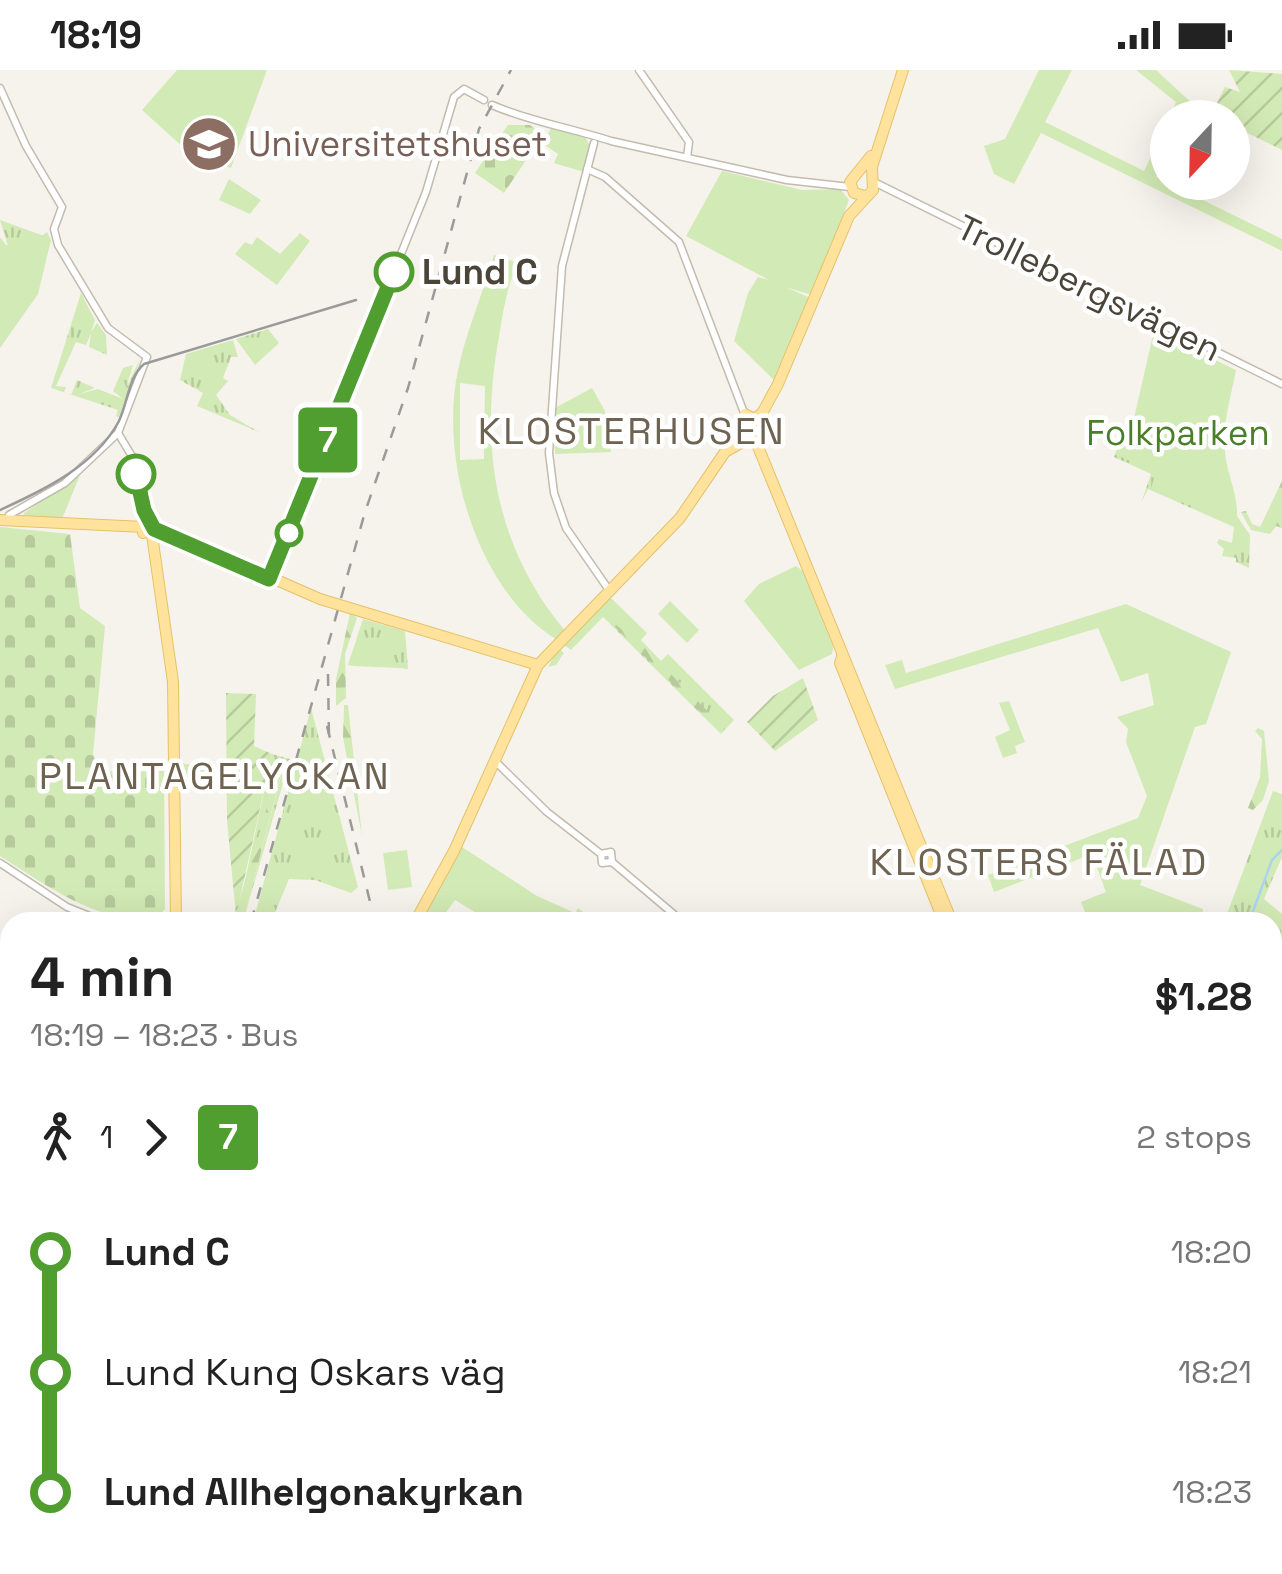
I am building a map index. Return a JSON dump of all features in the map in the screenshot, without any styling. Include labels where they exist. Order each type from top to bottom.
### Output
[{"type":"main road","points":[[850,216],[851,189],[857,173],[871,156],[900,70]]},
{"type":"main road","points":[[419,912],[495,761],[538,664],[680,518],[724,452],[752,432],[850,216],[871,187],[900,70]]},
{"type":"main road","points":[[857,173],[871,187]]},
{"type":"main road","points":[[851,189],[871,187]]},
{"type":"main road","points":[[745,414],[754,420],[762,413]]},
{"type":"main road","points":[[752,432],[948,912]]},
{"type":"main road","points":[[8,517],[30,522],[130,528],[169,536],[320,600],[538,664]]},
{"type":"main road","points":[[149,531],[173,682],[176,912]]},
{"type":"main road","points":[[842,657],[840,663],[940,912]]},
{"type":"street","points":[[639,70],[688,142],[688,157]]},
{"type":"street","points":[[0,88],[26,146],[62,207],[54,230],[58,244],[108,328],[147,357],[118,433],[73,477],[8,517]]},
{"type":"street","points":[[269,579],[426,192],[454,97],[461,89],[590,139],[851,189]]},
{"type":"street","points":[[590,139],[588,169],[562,266],[548,453],[554,493],[566,528],[610,590]]},
{"type":"street","points":[[588,169],[605,177],[679,242],[752,432]]},
{"type":"street","points":[[810,182],[857,173]]},
{"type":"street","name":"Trollebergsvägen","points":[[871,187],[894,194],[1282,384]]},
{"type":"street","points":[[118,433],[133,458],[149,531]]},
{"type":"street","points":[[495,761],[547,812],[601,854],[612,852],[612,862],[671,912]]},
{"type":"street","points":[[0,863],[79,912]]},
{"type":"green space","points":[[177,70],[267,70],[231,168],[183,153],[184,148],[142,110]]},
{"type":"green space","points":[[1039,70],[1072,70],[1045,122],[1144,171],[1150,158],[1150,186],[1041,133],[1014,184],[994,174],[984,146],[1005,139]]},
{"type":"green space","points":[[1136,70],[1156,70],[1188,100],[1174,100]]},
{"type":"green space","points":[[1229,70],[1282,74],[1282,150],[1250,134],[1250,100],[1218,100],[1225,87],[1240,92]]},
{"type":"green space","points":[[508,125],[530,125],[543,135],[504,193],[475,173]]},
{"type":"green space","points":[[552,127],[585,136],[589,144],[587,173],[554,163],[558,154],[542,143]]},
{"type":"green space","points":[[722,171],[802,190],[840,189],[849,200],[812,295],[785,287],[811,298],[778,384],[734,341],[748,293],[758,277],[769,280],[686,236]]},
{"type":"green space","points":[[229,179],[261,200],[250,214],[219,200]]},
{"type":"green space","points":[[1178,200],[1203,200],[1282,239],[1282,251]]},
{"type":"green space","points":[[0,220],[44,238],[26,247],[8,246]]},
{"type":"green space","points":[[47,232],[51,240],[38,294],[0,348],[0,237],[6,245],[28,246]]},
{"type":"green space","points":[[300,233],[310,241],[277,285],[235,254],[245,242],[252,245],[257,237],[280,254]]},
{"type":"green space","points":[[494,255],[519,263],[506,298],[493,377],[492,456],[498,494],[523,566],[567,633],[559,641],[531,620],[507,593],[472,526],[461,489],[453,415],[456,381]],"holes":[[[460,383],[485,386],[484,459],[460,460]]]},
{"type":"green space","points":[[81,293],[95,320],[91,332],[97,323],[106,335],[107,355],[89,347],[91,333],[86,345],[76,342],[56,386],[66,387],[67,393],[51,388]]},
{"type":"green space","points":[[268,329],[279,343],[255,365],[236,339]]},
{"type":"green space","name":"Folkparken","points":[[1159,333],[1236,370],[1224,442],[1237,506],[1236,524],[1151,488],[1156,472],[1119,456],[1132,427],[1153,335]]},
{"type":"green space","points":[[233,340],[238,357],[231,357],[223,378],[228,381],[216,395],[230,415],[259,432],[197,406],[203,393],[180,380],[186,354]]},
{"type":"green space","points":[[140,359],[122,419],[116,416],[118,410],[71,395],[77,380],[95,388],[79,394],[98,389],[123,399],[113,391],[123,368],[133,365],[126,388]]},
{"type":"green space","points":[[592,388],[605,411],[611,452],[555,454],[553,409]]},
{"type":"green space","points":[[1122,434],[1235,513],[1250,535],[1249,568],[1236,562],[1236,558],[1222,556],[1224,549],[1217,543],[1219,539],[1232,543],[1234,527],[1148,489],[1141,503],[1151,474],[1114,457]]},
{"type":"green space","points":[[80,475],[62,519],[24,516],[24,513]]},
{"type":"green space","points":[[1282,481],[1282,528],[1276,526],[1270,534],[1251,530],[1241,512],[1246,511],[1252,524],[1260,527]]},
{"type":"green space","points":[[0,527],[70,534],[80,608],[105,626],[93,754],[98,767],[114,772],[164,771],[165,909],[103,912],[90,908],[0,856]]},
{"type":"green space","points":[[796,566],[804,572],[833,647],[832,654],[799,670],[744,601],[759,584]]},
{"type":"green space","points":[[607,599],[612,599],[647,633],[641,640],[661,661],[668,654],[734,720],[721,734],[603,617],[571,650],[563,644],[559,648],[564,653],[556,665],[548,667],[557,650]]},
{"type":"green space","points":[[670,601],[699,630],[687,643],[658,614]]},
{"type":"green space","points":[[1126,604],[1231,652],[1206,724],[1195,727],[1140,885],[1203,912],[1085,912],[1081,902],[1106,892],[1092,854],[994,892],[988,875],[1138,818],[1147,796],[1126,742],[1128,729],[1117,717],[1154,705],[1148,673],[1121,682],[1098,628],[895,689],[885,665],[902,660],[906,673]]},
{"type":"green space","points":[[350,613],[357,618],[345,654],[346,698],[336,706],[336,679]]},
{"type":"green space","points":[[605,617],[639,642],[725,729],[720,731]]},
{"type":"green space","points":[[363,619],[405,631],[408,669],[348,665]]},
{"type":"green space","points":[[803,678],[818,720],[775,751],[747,722],[773,696]]},
{"type":"green space","points":[[226,693],[256,694],[254,746],[272,754],[237,912],[227,820]]},
{"type":"green space","points":[[1009,701],[1025,742],[1015,746],[1017,753],[1003,758],[995,737],[1010,730],[999,703]]},
{"type":"green space","points":[[344,705],[348,705],[362,836],[343,737]]},
{"type":"green space","points":[[311,708],[358,887],[351,893],[315,880],[289,879],[275,912],[256,912]]},
{"type":"green space","points":[[1255,731],[1264,731],[1269,781],[1263,800],[1253,810],[1248,808],[1260,777],[1262,739]]},
{"type":"green space","points":[[272,754],[290,759],[246,912],[283,769],[281,760],[242,895]]},
{"type":"green space","points":[[180,758],[184,764],[220,765],[223,788],[179,789]]},
{"type":"green space","points":[[281,760],[285,760],[246,912],[236,912]]},
{"type":"green space","points":[[1273,791],[1282,794],[1282,857],[1264,899],[1280,912],[1228,912]]},
{"type":"green space","points":[[462,847],[537,896],[573,912],[475,912],[455,900],[446,912],[421,912]]},
{"type":"green space","points":[[407,850],[412,887],[388,890],[383,853]]},
{"type":"waterway","points":[[1253,912],[1272,860],[1282,850]]},
{"type":"tram line","points":[[0,510],[51,485],[96,451],[119,421],[131,383],[144,364],[356,300]]},
{"type":"railway","points":[[254,912],[365,512],[408,388],[479,129],[511,70]]},
{"type":"railway","points":[[328,674],[329,738]]},
{"type":"railway","points":[[327,726],[373,912]]},
{"type":"bus line","name":"7","points":[[136,474],[144,510],[154,529],[269,579],[394,272]]},
{"type":"place","name":"Universitetshuset","points":[[209,144]]},
{"type":"place","name":"Lund C","points":[[394,272]]},
{"type":"district","name":"KLOSTERHUSEN","points":[[632,431]]},
{"type":"district","name":"PLANTAGELYCKAN","points":[[215,776]]},
{"type":"district","name":"KLOSTERS FÄLAD","points":[[1039,862]]}]
